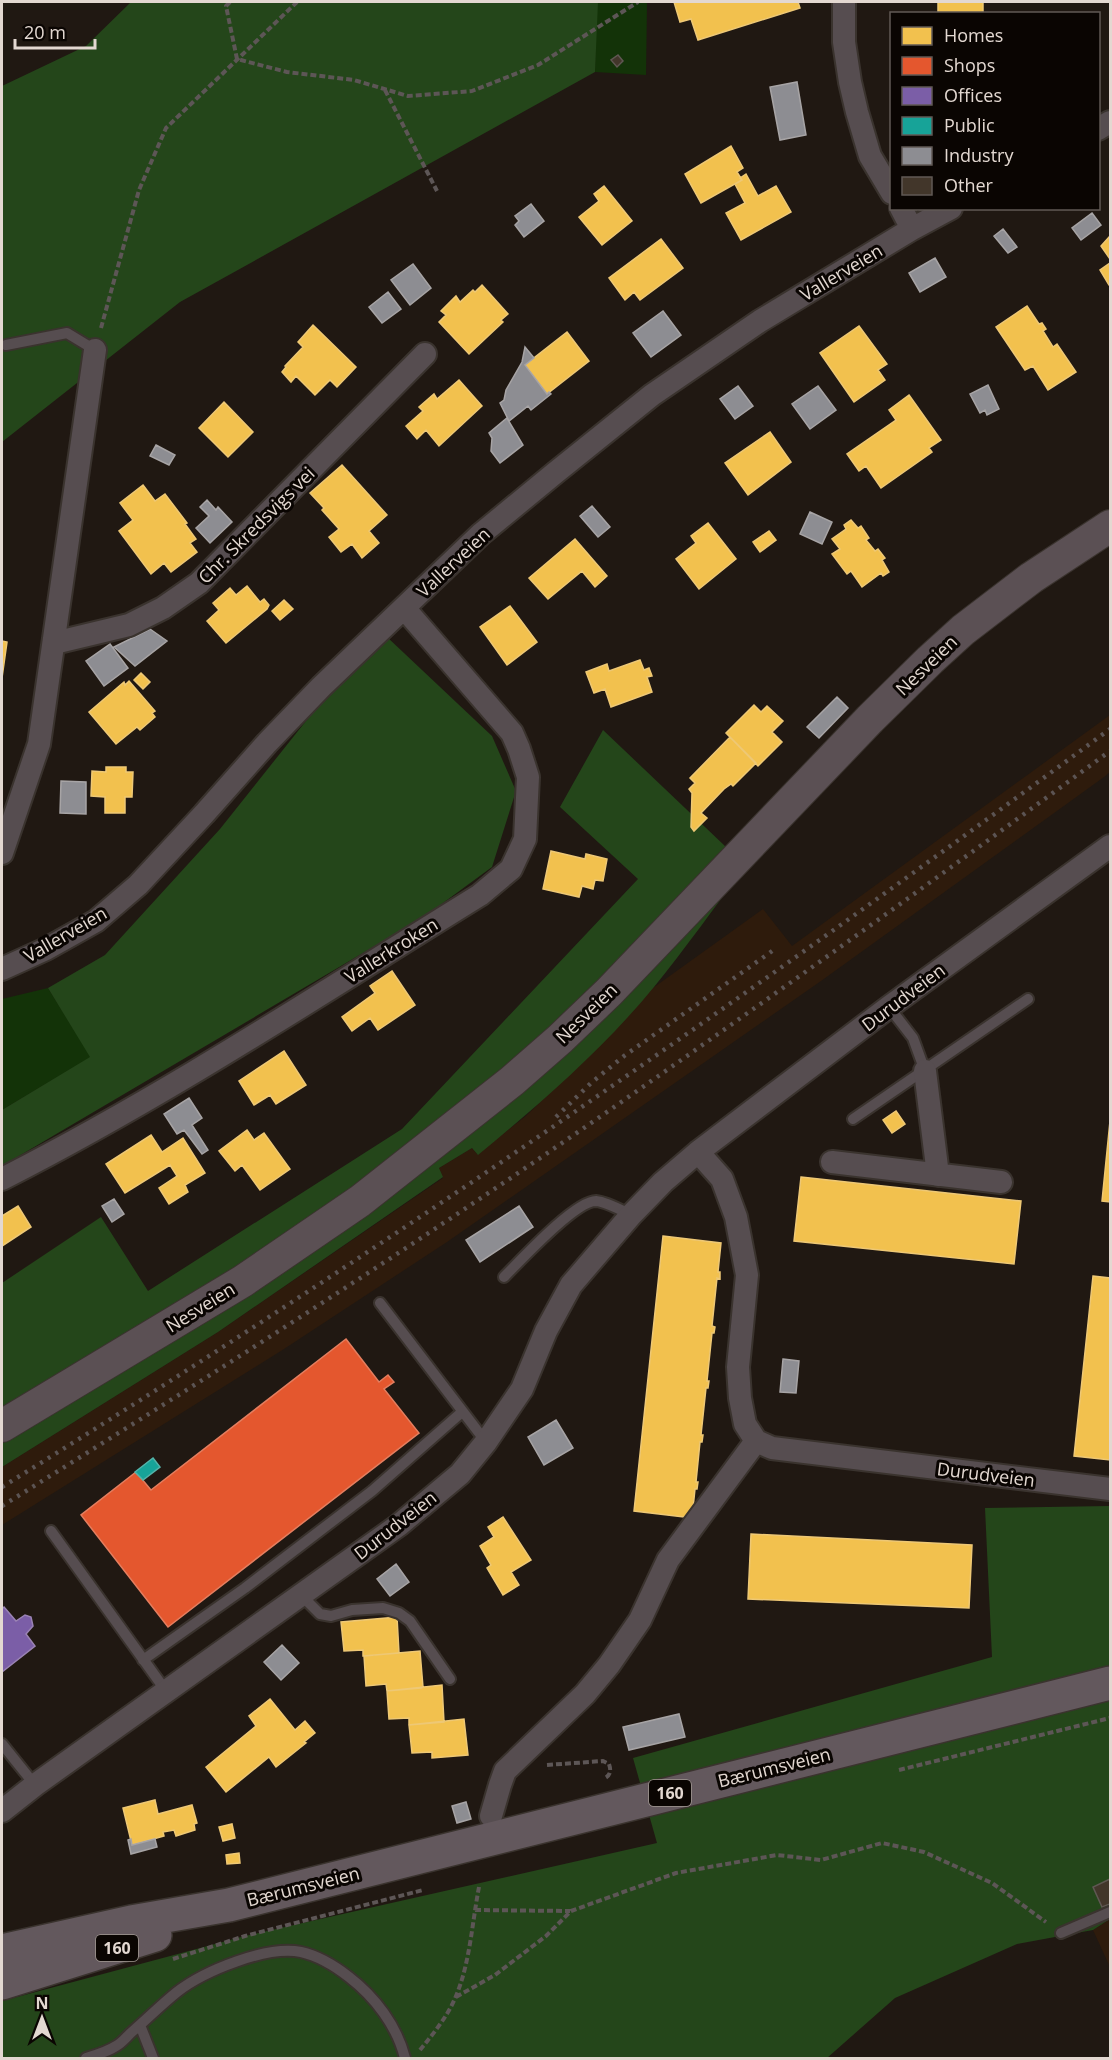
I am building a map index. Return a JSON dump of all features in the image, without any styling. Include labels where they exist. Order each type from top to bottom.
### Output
[{"type":"main road","name":"Bærumsveien","points":[[2,1951],[131,1922],[230,1905],[1110,1683]]},
{"type":"main road","name":"Bærumsveien","points":[[2,1983],[140,1942],[230,1905]]},
{"type":"street","points":[[844,2],[844,42],[857,112],[870,156],[890,191]]},
{"type":"street","points":[[902,210],[912,229]]},
{"type":"street","name":"Vallerveien","points":[[2,969],[46,949],[96,921],[138,885],[321,687],[481,534],[652,395],[760,321],[947,210]]},
{"type":"street","points":[[2,853],[39,744],[95,350]]},
{"type":"street","name":"Chr. Skredsvigs vei","points":[[54,643],[129,625],[163,608],[199,582],[425,354]]},
{"type":"street","name":"Nesveien","points":[[2,1425],[243,1281],[360,1201],[512,1081],[609,992],[870,719],[930,660],[963,630],[1031,578],[1110,526]]},
{"type":"street","name":"Vallerkroken","points":[[2,1179],[50,1155],[181,1081],[480,895],[511,869],[525,839],[527,817],[528,777],[519,749],[512,733],[404,608]]},
{"type":"street","name":"Durudveien","points":[[2,1811],[34,1785],[399,1525],[460,1474],[486,1442],[522,1389],[546,1331],[571,1285],[631,1215],[663,1182],[698,1152],[889,1007],[1110,846]]},
{"type":"street","points":[[925,1071],[938,1175]]},
{"type":"street","points":[[491,1816],[500,1785],[513,1761],[585,1694],[609,1665],[640,1620],[669,1560],[756,1441],[745,1424],[740,1398],[738,1367],[747,1275],[738,1229],[722,1179],[698,1152]]},
{"type":"street","points":[[832,1162],[1001,1182]]},
{"type":"street","name":"Durudveien","points":[[756,1441],[772,1448],[1110,1489]]},
{"type":"lane","points":[[6,345],[67,333],[95,350]]},
{"type":"lane","points":[[853,1119],[1028,999]]},
{"type":"lane","points":[[889,1007],[913,1038],[925,1071]]},
{"type":"lane","points":[[504,1277],[572,1212],[588,1202],[599,1201],[631,1215]]},
{"type":"lane","points":[[380,1303],[486,1442]]},
{"type":"lane","points":[[143,1660],[245,1588],[372,1491],[462,1412]]},
{"type":"lane","points":[[51,1531],[166,1691]]},
{"type":"lane","points":[[301,1595],[320,1614],[331,1616],[352,1610],[383,1608],[399,1613],[410,1621],[450,1679]]},
{"type":"lane","points":[[2,1744],[34,1785]]},
{"type":"lane","points":[[1061,1933],[1110,1912]]},
{"type":"lane","points":[[86,2058],[116,2046],[177,1992],[203,1974],[239,1961],[285,1951],[317,1957],[338,1968],[356,1982],[389,2020],[405,2058]]},
{"type":"lane","points":[[140,2025],[153,2058]]},
{"type":"path","points":[[230,2],[226,6],[237,59]]},
{"type":"path","points":[[95,350],[139,190],[166,128],[297,2]]},
{"type":"path","points":[[237,59],[287,72],[354,80],[408,96],[472,91],[538,65],[638,2]]},
{"type":"path","points":[[385,89],[437,191]]},
{"type":"path","points":[[513,1761],[543,1766],[603,1761],[609,1764],[610,1774],[607,1778],[598,1780]]},
{"type":"path","points":[[475,1910],[571,1911],[676,1873],[777,1855],[821,1860],[882,1843],[924,1852],[992,1883],[1061,1933]]},
{"type":"path","points":[[414,2058],[436,2030],[456,1996],[467,1957],[479,1887]]},
{"type":"path","points":[[325,1915],[424,1889]]},
{"type":"path","points":[[456,1996],[495,1975],[546,1936],[571,1911]]},
{"type":"shaded area","points":[[1110,715],[1110,772],[1104,777],[821,981],[447,1242],[284,1349],[2,1525],[2,1467],[218,1332],[443,1178],[439,1168],[472,1148],[477,1154],[526,1116],[598,1046],[653,988],[763,909],[792,946]]},
{"type":"shaded area","points":[[1110,1919],[1110,1967],[1093,1930]]},
{"type":"green space","points":[[131,2],[598,2],[595,72],[180,302],[2,442],[2,86],[86,46]]},
{"type":"green space","points":[[596,2],[647,2],[646,75],[595,72]]},
{"type":"green space","points":[[387,637],[492,736],[516,791],[492,867],[424,917],[2,1166],[2,1110],[90,1057],[48,988],[105,955],[220,829],[325,697]]},
{"type":"green space","points":[[603,730],[746,866],[654,987],[614,1032],[570,1075],[478,1155],[472,1148],[439,1168],[443,1177],[218,1332],[2,1467],[2,1283],[101,1217],[148,1291],[402,1129],[638,879],[560,807]]},
{"type":"green space","points":[[48,988],[91,1057],[2,1110],[2,999]]},
{"type":"green space","points":[[1110,1506],[1110,1919],[1093,1930],[1017,1944],[895,1998],[827,2058],[2,2058],[2,2001],[245,1936],[657,1843],[633,1758],[992,1657],[985,1508]]},
{"type":"building: Homes","points":[[674,2],[798,2],[800,8],[698,40],[691,19],[680,22]]},
{"type":"building: Homes","points":[[938,2],[983,2],[983,12],[938,12]]},
{"type":"building: Homes","points":[[731,146],[743,168],[737,172],[742,180],[701,203],[685,174]]},
{"type":"building: Homes","points":[[746,174],[758,196],[776,186],[791,212],[741,240],[726,213],[745,203],[735,184]]},
{"type":"building: Homes","points":[[604,186],[632,221],[602,245],[579,217],[599,201],[594,194]]},
{"type":"building: Homes","points":[[1110,236],[1110,259],[1101,246]]},
{"type":"building: Homes","points":[[661,239],[683,268],[640,300],[634,292],[625,300],[609,278]]},
{"type":"building: Homes","points":[[1110,263],[1110,285],[1109,285],[1100,270]]},
{"type":"building: Homes","points":[[482,285],[508,314],[501,320],[503,322],[469,354],[439,322],[446,315],[441,311],[456,296],[460,302]]},
{"type":"building: Homes","points":[[1027,306],[1039,324],[1042,323],[1046,329],[1043,331],[1053,347],[1057,344],[1076,372],[1048,390],[1033,366],[1025,370],[996,327]]},
{"type":"building: Homes","points":[[313,325],[356,367],[337,387],[330,380],[315,395],[296,376],[291,382],[282,372],[303,347],[298,342]]},
{"type":"building: Homes","points":[[859,326],[887,364],[878,370],[885,380],[854,402],[820,353]]},
{"type":"building: Homes","points":[[567,332],[589,361],[547,394],[525,365]]},
{"type":"building: Homes","points":[[459,380],[482,406],[439,446],[426,430],[417,439],[406,426],[423,411],[419,407],[434,394],[437,399]]},
{"type":"building: Homes","points":[[909,395],[941,440],[929,448],[932,452],[881,488],[866,466],[859,471],[847,454],[896,420],[889,410]]},
{"type":"building: Homes","points":[[224,402],[253,432],[228,457],[199,428]]},
{"type":"building: Homes","points":[[770,432],[791,462],[748,495],[725,463]]},
{"type":"building: Homes","points":[[342,465],[387,515],[369,531],[379,543],[362,558],[352,544],[341,552],[329,537],[339,529],[310,493]]},
{"type":"building: Homes","points":[[143,485],[155,501],[165,494],[196,539],[190,543],[197,552],[171,572],[164,563],[151,574],[119,531],[133,520],[120,503]]},
{"type":"building: Homes","points":[[851,520],[858,528],[861,526],[869,538],[866,540],[885,558],[882,560],[889,572],[883,576],[881,573],[862,587],[851,571],[847,574],[832,554],[840,549],[832,539],[846,529],[844,525]]},
{"type":"building: Homes","points":[[708,523],[736,559],[699,589],[676,559],[696,543],[691,536]]},
{"type":"building: Homes","points":[[769,531],[776,540],[760,552],[753,542]]},
{"type":"building: Homes","points":[[575,539],[607,576],[595,587],[582,571],[548,599],[529,578]]},
{"type":"building: Homes","points":[[247,586],[260,602],[264,599],[269,605],[226,643],[207,621],[219,610],[213,603],[230,588],[236,595]]},
{"type":"building: Homes","points":[[284,600],[293,609],[280,620],[272,611]]},
{"type":"building: Homes","points":[[510,606],[537,642],[507,665],[480,627]]},
{"type":"building: Homes","points":[[2,641],[7,642],[2,678]]},
{"type":"building: Homes","points":[[640,660],[644,670],[649,668],[652,676],[647,677],[652,692],[611,707],[605,689],[594,693],[586,672],[607,664],[609,671]]},
{"type":"building: Homes","points":[[141,673],[150,682],[143,689],[134,680]]},
{"type":"building: Homes","points":[[129,681],[155,711],[152,713],[155,717],[140,730],[137,727],[116,744],[89,712],[124,682],[125,685]]},
{"type":"building: Homes","points":[[754,705],[761,712],[767,706],[783,721],[772,732],[782,742],[758,766],[726,733]]},
{"type":"building: Homes","points":[[730,737],[756,763],[733,786],[731,784],[724,789],[701,813],[707,818],[694,831],[691,827],[692,793],[689,789],[695,783],[690,778]]},
{"type":"building: Homes","points":[[106,767],[126,767],[126,772],[133,772],[132,797],[125,797],[125,813],[105,813],[105,797],[91,796],[92,771],[106,772]]},
{"type":"building: Homes","points":[[551,851],[585,859],[586,854],[607,859],[603,881],[595,880],[593,889],[582,886],[579,897],[543,889]]},
{"type":"building: Homes","points":[[392,971],[415,1005],[378,1030],[370,1018],[352,1031],[342,1017],[375,993],[370,986]]},
{"type":"building: Homes","points":[[284,1051],[306,1085],[276,1104],[270,1095],[254,1105],[239,1081]]},
{"type":"building: Homes","points":[[896,1111],[905,1124],[892,1133],[883,1120]]},
{"type":"building: Homes","points":[[1110,1121],[1110,1202],[1102,1201]]},
{"type":"building: Homes","points":[[247,1130],[254,1140],[264,1133],[290,1169],[260,1190],[242,1165],[235,1171],[219,1151]]},
{"type":"building: Homes","points":[[151,1135],[162,1152],[183,1138],[205,1173],[185,1185],[188,1192],[169,1204],[159,1188],[177,1176],[170,1165],[125,1193],[106,1164]]},
{"type":"building: Homes","points":[[801,1177],[1021,1201],[1014,1264],[794,1241]]},
{"type":"building: Homes","points":[[18,1206],[31,1227],[2,1246],[2,1216]]},
{"type":"building: Homes","points":[[663,1236],[721,1243],[718,1272],[720,1272],[720,1279],[717,1278],[712,1326],[715,1327],[712,1333],[707,1381],[709,1381],[708,1388],[706,1388],[701,1435],[703,1435],[702,1442],[700,1442],[696,1482],[698,1482],[697,1489],[695,1489],[692,1518],[634,1511]]},
{"type":"building: Homes","points":[[1093,1276],[1110,1278],[1110,1460],[1074,1456]]},
{"type":"building: Homes","points":[[503,1517],[531,1560],[511,1572],[519,1585],[503,1595],[487,1568],[491,1565],[480,1546],[494,1537],[488,1527]]},
{"type":"building: Homes","points":[[751,1534],[972,1545],[969,1608],[748,1599]]},
{"type":"building: Homes","points":[[397,1617],[399,1653],[363,1656],[363,1650],[344,1651],[341,1622]]},
{"type":"building: Homes","points":[[420,1651],[423,1687],[387,1691],[386,1684],[366,1686],[364,1656]]},
{"type":"building: Homes","points":[[442,1685],[444,1722],[409,1725],[409,1718],[389,1719],[387,1691]]},
{"type":"building: Homes","points":[[270,1699],[295,1730],[305,1721],[315,1733],[276,1767],[269,1757],[226,1792],[206,1767],[256,1726],[249,1716]]},
{"type":"building: Homes","points":[[464,1719],[468,1755],[432,1758],[432,1752],[412,1753],[409,1725]]},
{"type":"building: Homes","points":[[155,1800],[158,1814],[192,1805],[197,1823],[194,1824],[195,1830],[176,1836],[174,1830],[163,1832],[164,1836],[132,1845],[123,1808]]},
{"type":"building: Homes","points":[[232,1824],[235,1838],[223,1841],[219,1827]]},
{"type":"building: Homes","points":[[239,1853],[240,1863],[227,1864],[226,1855]]},
{"type":"building: Shops","points":[[346,1339],[379,1382],[388,1375],[394,1382],[384,1389],[419,1433],[168,1627],[81,1515],[136,1472],[151,1490]]},
{"type":"building: Offices","points":[[4,1607],[16,1621],[25,1615],[31,1617],[33,1626],[26,1634],[35,1646],[2,1672],[2,1609]]},
{"type":"building: Public","points":[[153,1458],[160,1467],[143,1480],[135,1472]]},
{"type":"building: Industry","points":[[797,82],[806,135],[780,140],[770,87]]},
{"type":"building: Industry","points":[[531,204],[544,221],[524,237],[515,225],[519,221],[515,216]]},
{"type":"building: Industry","points":[[1092,213],[1101,225],[1081,240],[1072,228]]},
{"type":"building: Industry","points":[[1003,229],[1017,247],[1008,253],[994,236]]},
{"type":"building: Industry","points":[[935,258],[946,277],[920,292],[909,273]]},
{"type":"building: Industry","points":[[413,264],[431,288],[410,305],[391,280]]},
{"type":"building: Industry","points":[[388,292],[401,309],[382,323],[369,307]]},
{"type":"building: Industry","points":[[663,311],[681,335],[651,357],[633,333]]},
{"type":"building: Industry","points":[[525,347],[534,358],[525,365],[547,394],[549,392],[551,394],[531,410],[528,406],[509,421],[500,403],[504,400],[506,390],[522,362]]},
{"type":"building: Industry","points":[[988,385],[999,409],[987,415],[985,410],[980,413],[970,394]]},
{"type":"building: Industry","points":[[738,386],[753,406],[735,419],[720,399]]},
{"type":"building: Industry","points":[[818,386],[836,410],[810,429],[792,404]]},
{"type":"building: Industry","points":[[507,418],[523,445],[500,463],[491,451],[492,438],[489,433]]},
{"type":"building: Industry","points":[[156,445],[175,455],[169,465],[150,456]]},
{"type":"building: Industry","points":[[207,500],[216,510],[218,507],[232,522],[210,543],[196,528],[209,516],[200,507]]},
{"type":"building: Industry","points":[[592,506],[610,527],[598,537],[580,516]]},
{"type":"building: Industry","points":[[810,512],[832,522],[822,544],[800,534]]},
{"type":"building: Industry","points":[[150,629],[167,641],[135,666],[114,647]]},
{"type":"building: Industry","points":[[110,644],[128,668],[104,686],[86,661]]},
{"type":"building: Industry","points":[[837,697],[848,708],[819,738],[807,727]]},
{"type":"building: Industry","points":[[61,781],[86,782],[86,814],[60,813]]},
{"type":"building: Industry","points":[[189,1098],[202,1118],[192,1125],[208,1150],[202,1154],[184,1130],[177,1134],[164,1114]]},
{"type":"building: Industry","points":[[114,1199],[124,1214],[112,1222],[102,1206]]},
{"type":"building: Industry","points":[[519,1206],[533,1227],[480,1262],[466,1240]]},
{"type":"building: Industry","points":[[783,1359],[799,1361],[796,1393],[780,1392]]},
{"type":"building: Industry","points":[[556,1420],[573,1448],[544,1465],[528,1437]]},
{"type":"building: Industry","points":[[396,1564],[409,1582],[390,1596],[377,1579]]},
{"type":"building: Industry","points":[[282,1645],[299,1663],[281,1680],[264,1662]]},
{"type":"building: Industry","points":[[679,1714],[685,1737],[629,1750],[623,1727]]},
{"type":"building: Industry","points":[[466,1802],[471,1819],[457,1823],[452,1806]]},
{"type":"building: Industry","points":[[131,1839],[132,1845],[155,1839],[157,1847],[131,1854],[128,1840]]},
{"type":"building: Other","points":[[618,55],[623,61],[617,67],[611,60]]},
{"type":"building: Other","points":[[1110,1879],[1110,1904],[1102,1907],[1093,1887]]},
{"type":"railway","points":[[2,1487],[285,1306],[564,1119],[702,1024],[1110,729]]},
{"type":"railway","points":[[2,1506],[312,1310],[465,1209],[803,974],[1110,751]]},
{"type":"railway","points":[[556,1117],[591,1083],[624,1056],[775,949]]}]
